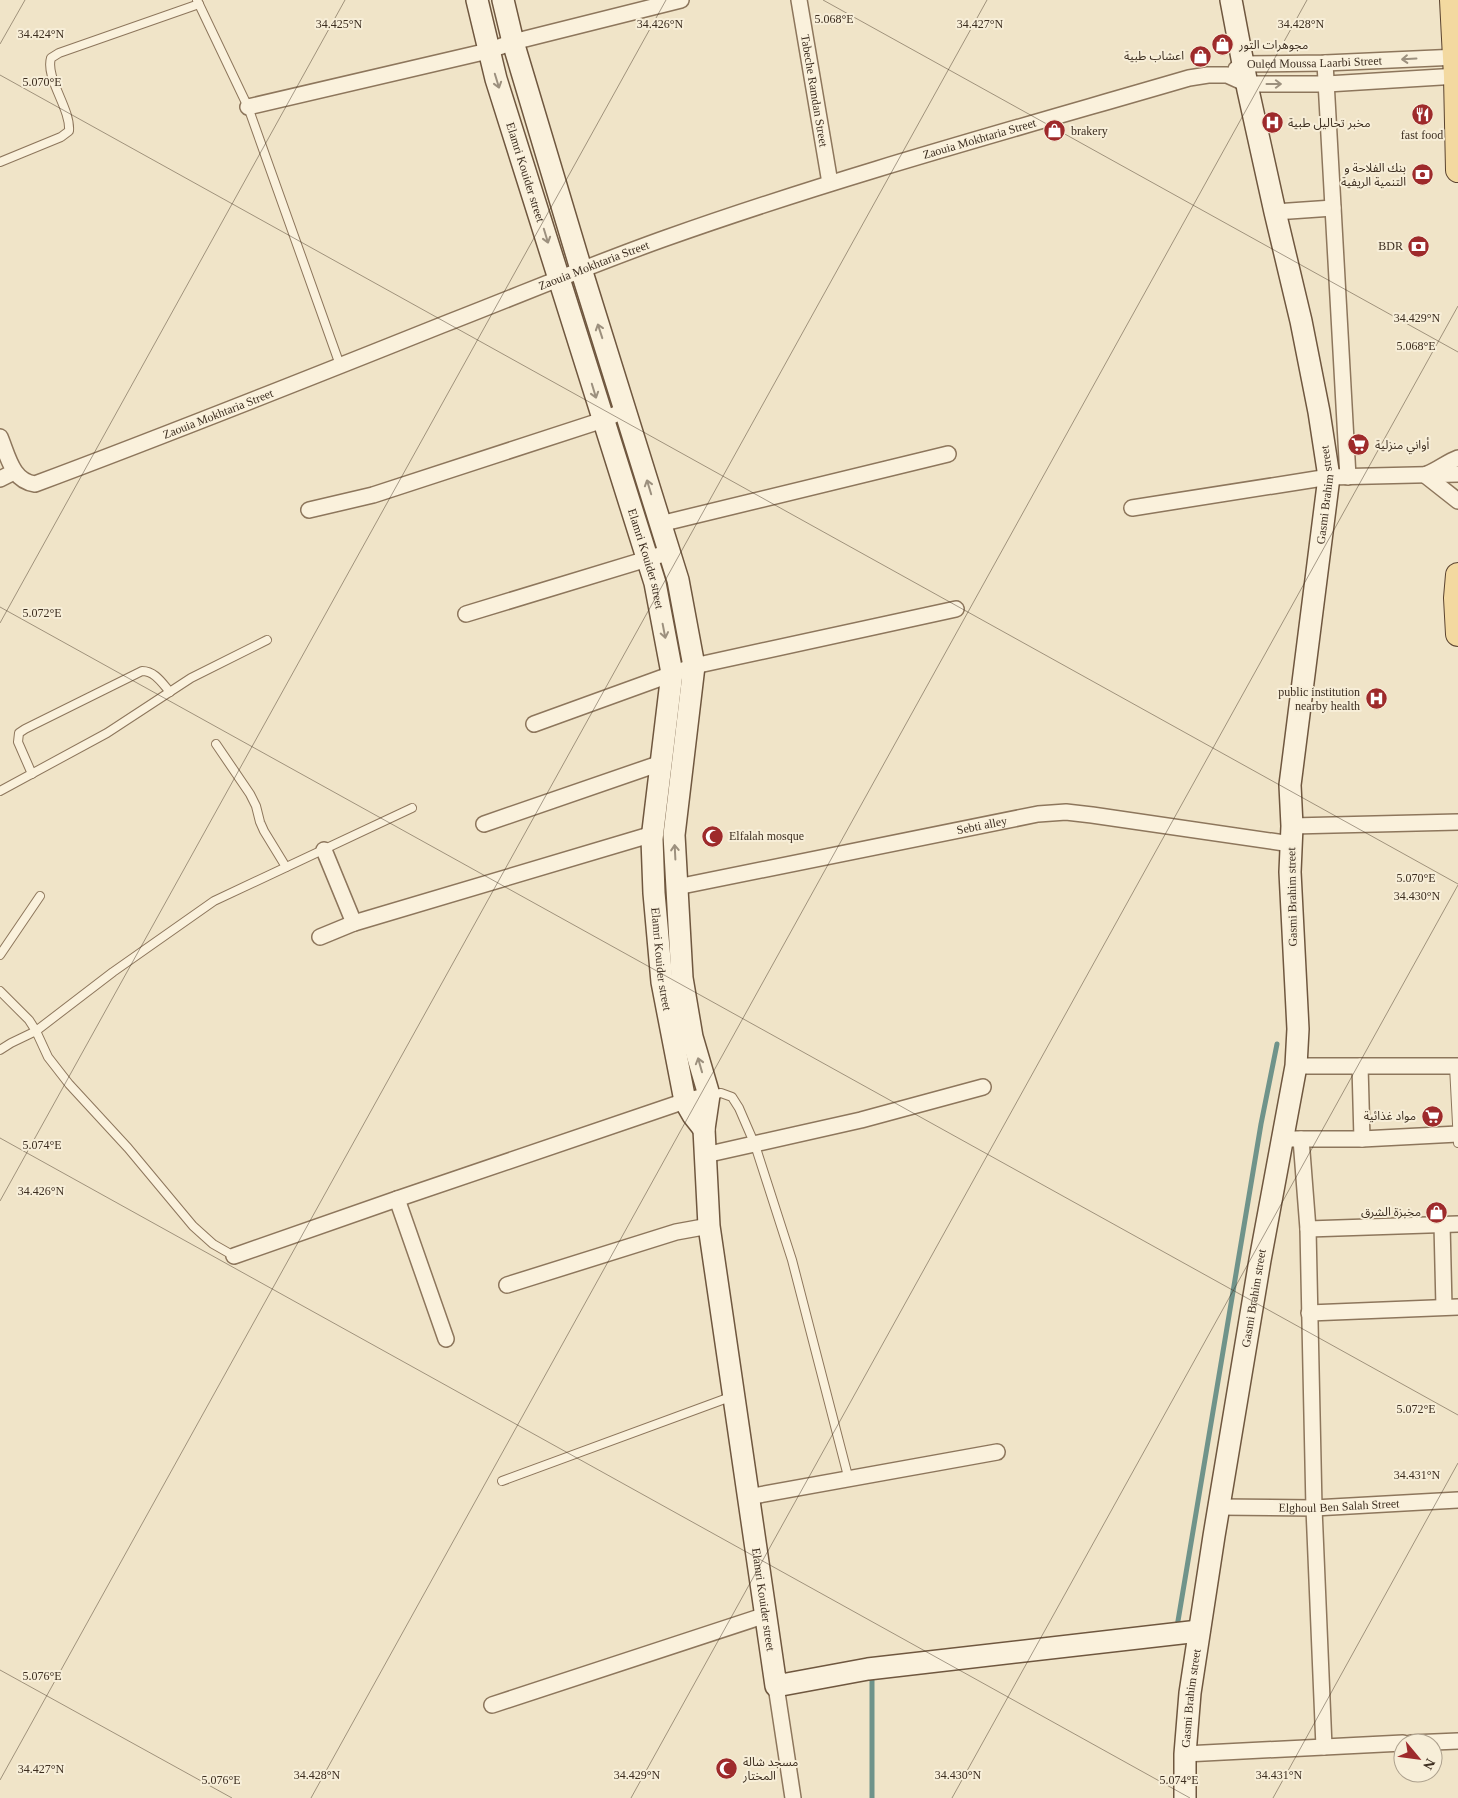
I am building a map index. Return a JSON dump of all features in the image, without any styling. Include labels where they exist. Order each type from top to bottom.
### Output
[{"type":"main road","points":[[1452,0],[1457,67],[1458,170]]},
{"type":"main road","points":[[1458,574],[1458,634]]},
{"type":"street","name":"Elamri Kouider street","points":[[477,0],[488,51],[654,583],[672,673],[653,834],[654,893],[662,982],[686,1101],[693,1115],[704,1129]]},
{"type":"street","name":"Elamri Kouider street","points":[[503,0],[513,42],[580,269],[670,552],[678,580],[694,666],[674,835],[682,978],[692,1037],[709,1095],[704,1129],[710,1226],[776,1686]]},
{"type":"street","points":[[248,107],[488,51],[513,42],[681,0]]},
{"type":"street","name":"Tabeche Ramdan Street","points":[[799,0],[830,183]]},
{"type":"street","name":"Gasmi Brahim street","points":[[1185,1798],[1185,1754],[1190,1693],[1219,1507],[1260,1260],[1292,1139],[1297,1020],[1290,872],[1292,835],[1290,784],[1338,477],[1319,412],[1301,321],[1239,75],[1231,0]]},
{"type":"street","points":[[1325,63],[1333,208],[1338,477]]},
{"type":"street","name":"Ouled Moussa Laarbi Street","points":[[1239,75],[1325,63],[1457,67]]},
{"type":"street","name":"Ouled Moussa Laarbi Street","points":[[1239,75],[1327,84],[1457,67]]},
{"type":"street","name":"Zaouia Mokhtaria Street","points":[[14,472],[30,483],[35,484],[444,325],[580,269],[667,237],[830,183],[1190,78],[1208,75],[1239,75]]},
{"type":"street","points":[[1274,212],[1333,208]]},
{"type":"street","points":[[310,510],[373,495],[603,420],[625,410]]},
{"type":"street","points":[[0,438],[14,472],[0,478]]},
{"type":"street","points":[[660,524],[948,454]]},
{"type":"street","points":[[1425,475],[1458,458]]},
{"type":"street","points":[[1132,508],[1338,477],[1458,474]]},
{"type":"street","points":[[1425,475],[1458,501]]},
{"type":"street","points":[[466,614],[670,552]]},
{"type":"street","points":[[534,724],[694,666],[956,609]]},
{"type":"street","points":[[484,824],[661,763]]},
{"type":"street","name":"Sebti alley","points":[[677,887],[1038,814],[1066,812],[1292,835],[1458,822]]},
{"type":"street","points":[[320,937],[354,923],[653,834]]},
{"type":"street","points":[[324,850],[354,923]]},
{"type":"street","points":[[1296,1066],[1456,1066]]},
{"type":"street","points":[[1360,1066],[1362,1139]]},
{"type":"street","points":[[705,1155],[860,1120],[983,1087]]},
{"type":"street","points":[[234,1256],[397,1198],[686,1101],[709,1095]]},
{"type":"street","points":[[1324,1747],[1314,1508],[1308,1229],[1292,1139],[1362,1139],[1458,1134]]},
{"type":"street","points":[[397,1198],[446,1339]]},
{"type":"street","points":[[1309,1313],[1451,1307],[1442,1224]]},
{"type":"street","points":[[1308,1229],[1458,1224]]},
{"type":"street","points":[[506,1285],[676,1232],[710,1226]]},
{"type":"street","points":[[748,1496],[849,1480],[997,1452]]},
{"type":"street","name":"Elghoul Ben Salah Street","points":[[1219,1507],[1314,1508],[1458,1500]]},
{"type":"street","points":[[492,1705],[766,1615]]},
{"type":"street","points":[[793,1798],[776,1686],[868,1669],[1199,1631]]},
{"type":"street","points":[[1443,1742],[1458,1741]]},
{"type":"street","points":[[1185,1754],[1393,1744]]},
{"type":"lane","points":[[0,162],[61,137],[69,131],[68,120],[51,72],[51,58],[59,53],[198,2],[248,107],[340,365]]},
{"type":"lane","points":[[0,791],[107,733],[191,678],[267,640]]},
{"type":"lane","points":[[32,774],[18,742],[19,733],[25,729],[142,671],[155,675],[170,692]]},
{"type":"lane","points":[[216,744],[250,794],[264,831],[286,866]]},
{"type":"lane","points":[[0,1050],[36,1031],[113,972],[214,901],[412,808]]},
{"type":"lane","points":[[0,955],[40,896]]},
{"type":"lane","points":[[0,991],[29,1020],[48,1057],[69,1084],[128,1148],[193,1226],[213,1244],[234,1256]]},
{"type":"lane","points":[[1456,1066],[1458,1143]]},
{"type":"lane","points":[[709,1095],[721,1094],[732,1097],[740,1108],[754,1145],[792,1260],[849,1480]]},
{"type":"lane","points":[[502,1481],[733,1396]]},
{"type":"waterway","points":[[1177,1627],[1261,1124],[1277,1044]]},
{"type":"waterway","points":[[872,1679],[872,1798]]},
{"type":"place","name":"مجوهرات التور","points":[[1223,45]]},
{"type":"place","name":"اعشاب طبية","points":[[1200,56]]},
{"type":"place","name":"fast food","points":[[1422,114]]},
{"type":"place","name":"مخبر تحاليل طبية","points":[[1272,123]]},
{"type":"place","name":"brakery","points":[[1055,131]]},
{"type":"place","name":"بنك الفلاحة و التنمية الريفية","points":[[1422,175]]},
{"type":"place","name":"BDR","points":[[1419,246]]},
{"type":"place","name":"أواني منزلية","points":[[1359,445]]},
{"type":"place","name":"public institution nearby health","points":[[1376,699]]},
{"type":"place","name":"Elfalah mosque","points":[[713,836]]},
{"type":"place","name":"مواد غذائية","points":[[1432,1116]]},
{"type":"place","name":"مخبزة الشرق","points":[[1437,1212]]},
{"type":"place","name":"مسجد شالة المختار","points":[[727,1769]]}]
